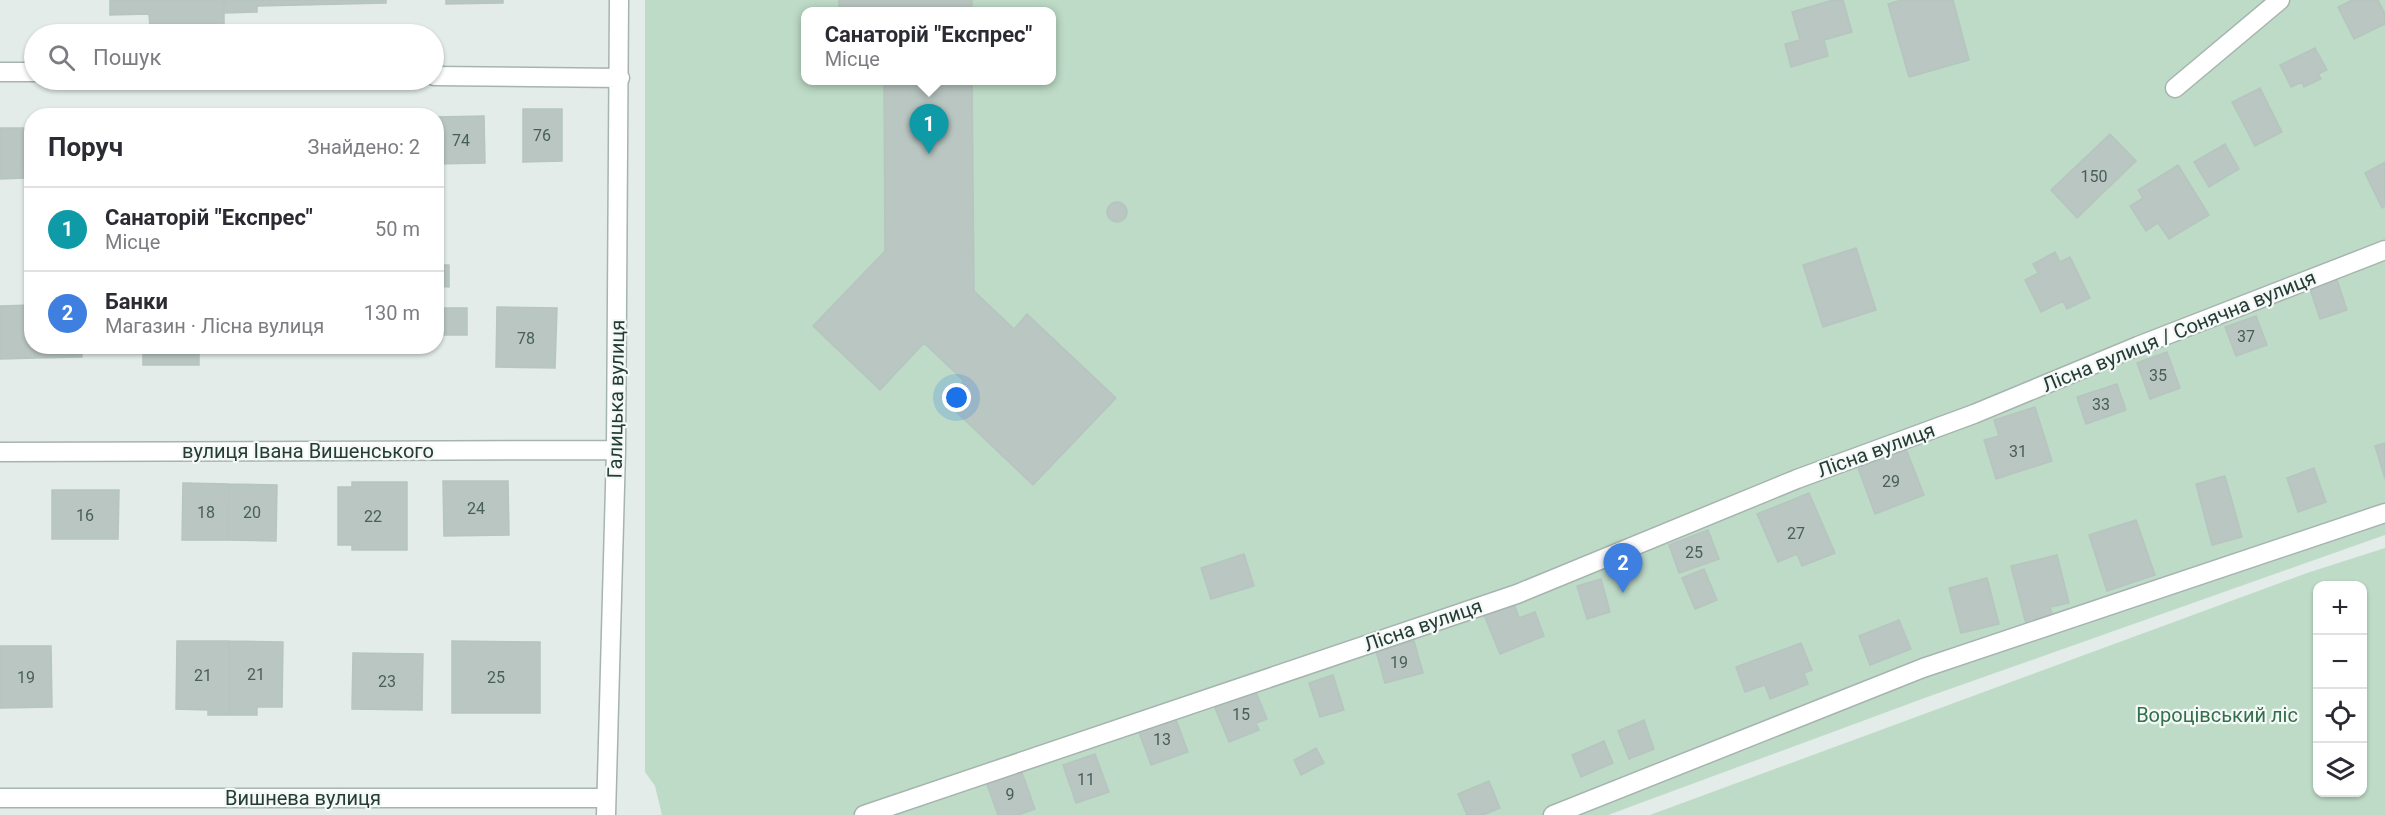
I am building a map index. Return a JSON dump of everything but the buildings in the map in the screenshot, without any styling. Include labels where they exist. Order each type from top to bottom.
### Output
[{"type":"street","name":"Галицька вулиця","points":[[606,807],[616,450],[619,0]]},
{"type":"street","points":[[2175,88],[2280,0]]},
{"type":"street","points":[[0,72],[24,72]]},
{"type":"street","points":[[444,76],[620,78]]},
{"type":"street","name":"Лісна вулиця / Сонячна вулиця","points":[[1974,414],[2138,346],[2385,250]]},
{"type":"street","name":"Лісна вулиця","points":[[864,815],[1517,594],[1797,479],[1974,414]]},
{"type":"street","name":"вулиця Івана Вишенського","points":[[0,452],[616,450]]},
{"type":"street","points":[[1553,815],[1923,668],[2385,513]]},
{"type":"street","name":"Вишнева вулиця","points":[[0,798],[606,807]]},
{"type":"green space","points":[[645,0],[2385,0],[2385,535],[1930,696],[1608,815],[662,815],[655,786],[645,772]]},
{"type":"green space","name":"Вороцівський ліс","points":[[2385,548],[2385,815],[1650,815],[2307,573]]},
{"type":"place","name":"Санаторій \"Експрес\"","points":[[929,154]]},
{"type":"place","name":"Банки","points":[[1623,593]]}]
